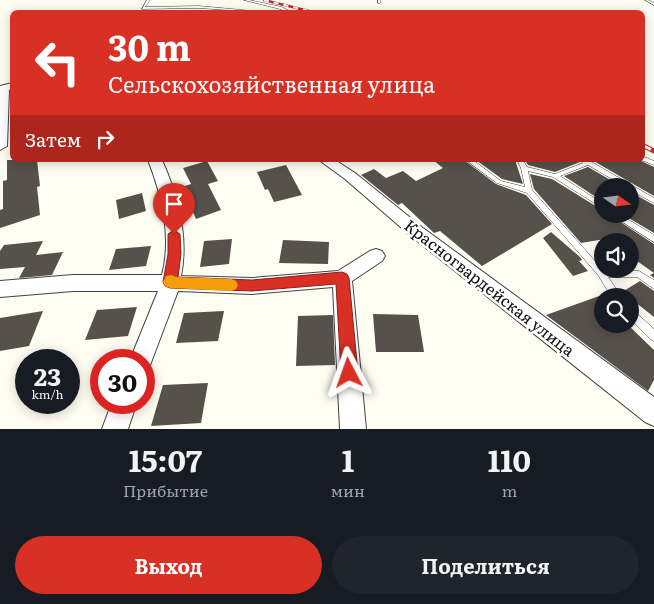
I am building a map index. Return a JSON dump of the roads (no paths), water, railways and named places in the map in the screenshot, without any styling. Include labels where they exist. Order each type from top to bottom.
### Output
[{"type":"street","points":[[5,138],[8,87]]},
{"type":"street","points":[[145,349],[170,282],[174,254],[174,214],[156,162]]},
{"type":"street","name":"Красногвардейская улица","points":[[329,162],[350,176],[417,232],[654,414]]},
{"type":"street","points":[[0,289],[73,283],[170,282],[252,286],[342,278],[376,256]]},
{"type":"street","points":[[342,278],[353,429]]},
{"type":"street","points":[[116,429],[121,414]]},
{"type":"lane","points":[[149,0],[143,8],[198,7],[236,10]]},
{"type":"lane","points":[[245,0],[285,10]]},
{"type":"lane","points":[[646,0],[654,4]]},
{"type":"lane","points":[[472,162],[499,182],[529,191]]},
{"type":"lane","points":[[521,162],[529,191],[594,265]]},
{"type":"lane","points":[[555,176],[583,162]]},
{"type":"lane","points":[[587,162],[614,178]]},
{"type":"lane","points":[[524,168],[555,176],[594,201]]},
{"type":"lane","points":[[639,193],[654,201]]},
{"type":"lane","points":[[628,223],[654,239]]},
{"type":"lane","points":[[639,274],[654,285]]},
{"type":"lane","points":[[639,322],[654,336]]},
{"type":"railway","points":[[264,0],[305,10]]},
{"type":"railway","points":[[645,146],[654,151]]}]
